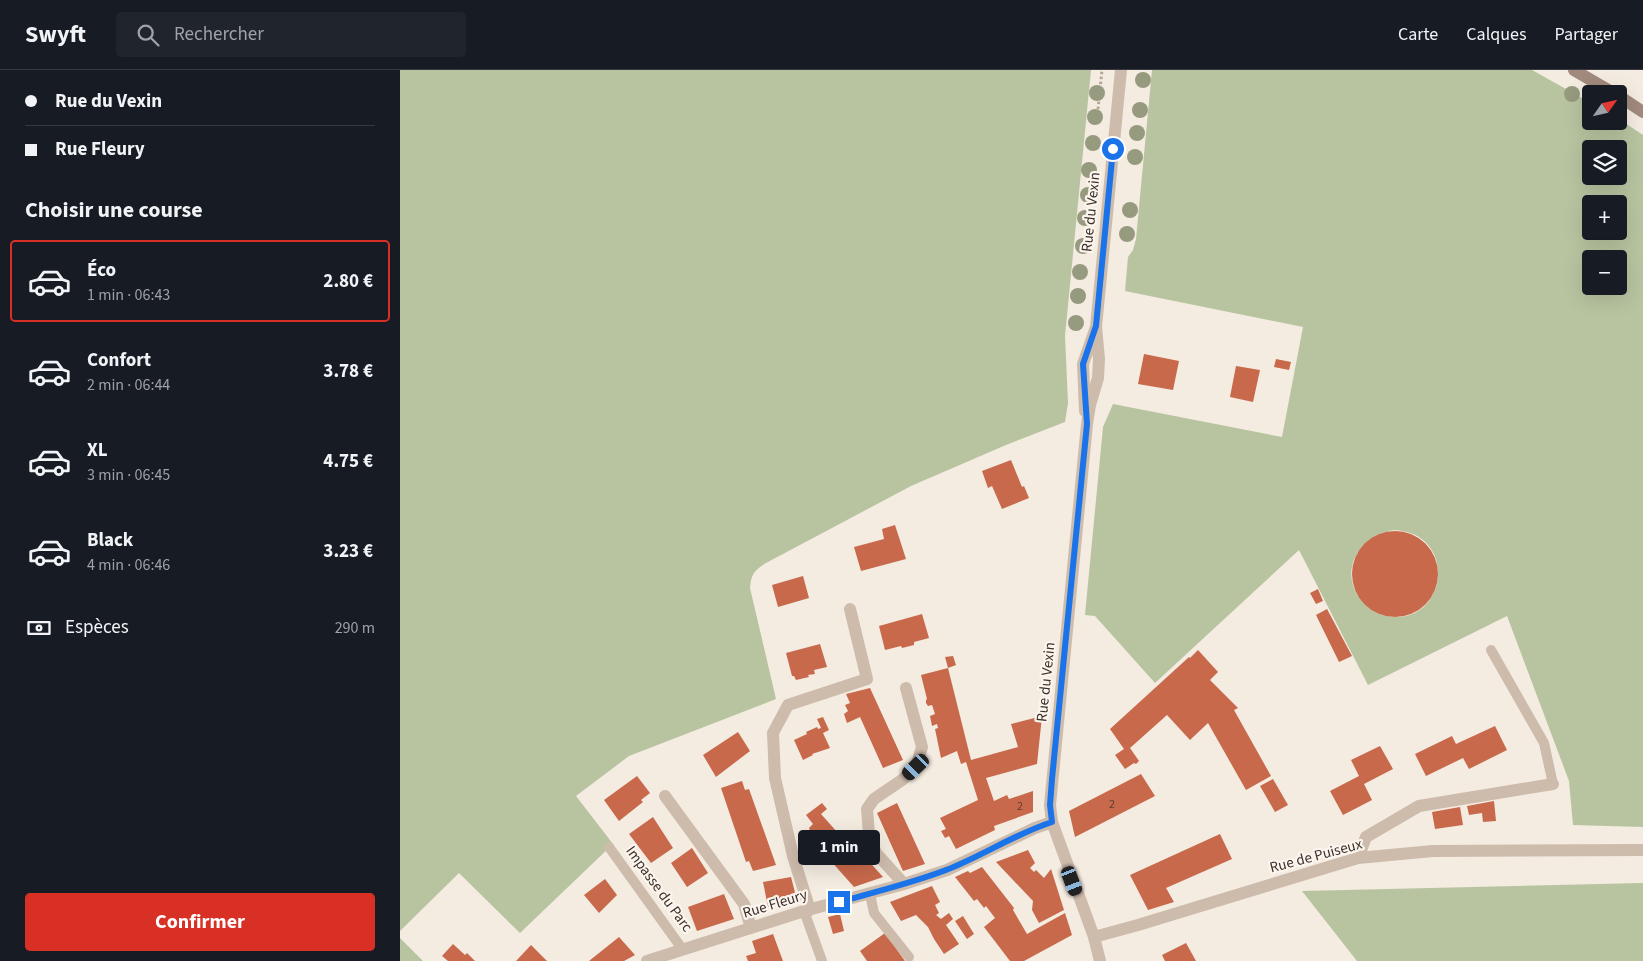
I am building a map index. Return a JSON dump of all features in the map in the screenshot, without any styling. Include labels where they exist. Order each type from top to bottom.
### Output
[{"type":"main road","points":[[1574,70],[1600,85]]},
{"type":"main road","points":[[1628,102],[1643,112]]},
{"type":"street","name":"Rue du Vexin","points":[[1100,961],[1094,937],[1052,822],[1050,805],[1087,424],[1090,405],[1098,378],[1099,359],[1096,326],[1121,70]]},
{"type":"street","points":[[807,910],[775,778],[773,732],[788,705],[867,679],[850,609]]},
{"type":"street","points":[[904,884],[876,853],[869,834],[867,809],[874,799],[902,780],[916,767],[922,747],[906,688]]},
{"type":"street","points":[[1358,858],[1366,838],[1419,806],[1553,784]]},
{"type":"street","points":[[666,796],[744,904],[751,928]]},
{"type":"street","name":"Rue Fleury","points":[[647,961],[807,910],[870,894],[947,870],[1035,828],[1052,822]]},
{"type":"street","name":"Rue de Puiseux","points":[[1094,937],[1358,858],[1433,851],[1643,850]]},
{"type":"lane","points":[[1490,650],[1544,743],[1553,784]]},
{"type":"lane","name":"Impasse du Parc","points":[[609,847],[683,950]]},
{"type":"lane","points":[[870,894],[874,912],[909,958]]},
{"type":"lane","points":[[807,910],[822,961]]},
{"type":"green space","points":[[400,70],[1091,70],[1065,336],[1068,403],[1065,422],[911,486],[756,570],[751,579],[750,588],[776,699],[629,756],[576,796],[613,844],[520,933],[459,873],[400,931]]},
{"type":"green space","points":[[1152,70],[1532,70],[1582,98],[1582,130],[1628,130],[1628,125],[1643,135],[1643,827],[1573,825],[1569,781],[1507,616],[1368,685],[1299,550],[1155,683],[1095,616],[1085,615],[1103,427],[1113,404],[1282,437],[1303,327],[1125,291],[1128,257],[1133,250],[1136,239]],"holes":[[[1394,530],[1415,535],[1429,546],[1437,561],[1438,578],[1433,594],[1423,608],[1407,616],[1387,616],[1374,611],[1366,606],[1352,583],[1351,572],[1353,562],[1365,544],[1383,533]]]},
{"type":"green space","points":[[1643,883],[1643,961],[1357,961],[1302,891]]},
{"type":"green space","points":[[400,938],[423,961],[400,961]]},
{"type":"building","points":[[1144,354],[1179,361],[1173,390],[1138,384]]},
{"type":"building","points":[[1276,359],[1291,362],[1289,370],[1274,367]]},
{"type":"building","points":[[1236,366],[1260,370],[1253,402],[1230,397]]},
{"type":"building","points":[[1011,460],[1022,487],[1024,486],[1029,498],[1002,509],[992,486],[988,488],[982,471]]},
{"type":"building","points":[[895,525],[906,559],[861,571],[854,547],[884,539],[882,529]]},
{"type":"building","points":[[1387,531],[1403,531],[1412,534],[1426,543],[1435,557],[1438,574],[1435,591],[1426,605],[1412,614],[1403,617],[1387,617],[1371,610],[1359,598],[1352,582],[1352,566],[1359,550],[1371,538]]},
{"type":"building","points":[[803,576],[809,598],[778,607],[772,585]]},
{"type":"building","points":[[1318,589],[1323,601],[1316,604],[1310,593]]},
{"type":"building","points":[[1327,609],[1352,656],[1339,662],[1316,615]]},
{"type":"building","points":[[922,614],[929,638],[914,642],[914,645],[885,650],[879,626]]},
{"type":"building","points":[[820,644],[827,667],[814,670],[815,674],[808,675],[809,677],[796,680],[792,676],[786,653]]},
{"type":"building","points":[[1198,650],[1218,672],[1210,680],[1238,708],[1234,710],[1271,776],[1246,790],[1208,723],[1190,740],[1167,715],[1130,748],[1139,761],[1136,764],[1134,763],[1125,769],[1115,755],[1124,749],[1110,729]]},
{"type":"building","points":[[953,656],[956,665],[948,668],[945,657]]},
{"type":"building","points":[[948,668],[971,760],[1018,747],[1011,724],[1042,716],[1037,764],[986,778],[994,801],[1007,795],[1009,799],[1033,791],[1033,812],[994,826],[995,830],[956,849],[949,836],[945,838],[941,831],[946,829],[940,818],[978,800],[966,762],[961,764],[957,751],[941,758],[935,729],[938,728],[937,724],[932,726],[930,716],[935,714],[932,705],[928,706],[926,703],[927,699],[921,675]]},
{"type":"building","points":[[870,688],[903,760],[883,768],[860,717],[847,723],[844,714],[848,711],[845,705],[850,703],[846,694]]},
{"type":"building","points":[[823,717],[829,730],[823,733],[830,748],[812,754],[803,760],[794,740],[817,727],[818,729],[821,728],[817,719]]},
{"type":"building","points":[[1495,726],[1507,750],[1469,769],[1463,758],[1426,776],[1415,754],[1452,736],[1456,744]]},
{"type":"building","points":[[738,732],[750,751],[716,777],[703,755]]},
{"type":"building","points":[[1380,746],[1393,769],[1364,784],[1372,800],[1343,815],[1330,791],[1359,776],[1351,760]]},
{"type":"building","points":[[1141,774],[1155,796],[1075,837],[1069,811]]},
{"type":"building","points":[[637,776],[650,793],[641,800],[643,802],[619,821],[604,800]]},
{"type":"building","points":[[1273,779],[1288,805],[1275,812],[1260,786]]},
{"type":"building","points":[[742,781],[745,790],[749,789],[776,865],[753,871],[749,861],[746,862],[721,788]]},
{"type":"building","points":[[1494,801],[1496,821],[1483,822],[1482,813],[1469,815],[1467,806]]},
{"type":"building","points":[[822,803],[827,809],[821,814],[854,851],[857,848],[883,877],[854,887],[814,842],[809,828],[813,824],[806,815]]},
{"type":"building","points":[[897,803],[925,864],[903,871],[877,813]]},
{"type":"building","points":[[1460,807],[1463,825],[1435,829],[1432,812]]},
{"type":"building","points":[[653,817],[673,848],[651,863],[629,834]]},
{"type":"building","points":[[1220,834],[1232,859],[1166,888],[1174,902],[1148,910],[1130,875]]},
{"type":"building","points":[[692,848],[708,873],[687,887],[671,863]]},
{"type":"building","points":[[1028,850],[1035,863],[1030,868],[1034,872],[1036,870],[1044,878],[1051,869],[1064,910],[1039,923],[1032,910],[1033,901],[996,862]]},
{"type":"building","points":[[982,867],[1014,908],[1013,910],[1027,934],[1065,913],[1072,935],[1024,961],[1010,961],[984,927],[995,918],[986,906],[984,908],[977,899],[974,901],[955,877]]},
{"type":"building","points":[[791,877],[797,900],[768,907],[763,882]]},
{"type":"building","points":[[605,879],[617,895],[599,913],[584,895]]},
{"type":"building","points":[[932,886],[940,902],[935,905],[939,913],[936,915],[941,919],[949,913],[953,919],[946,925],[959,944],[944,954],[928,927],[916,915],[901,921],[890,902]]},
{"type":"building","points":[[724,894],[734,919],[697,931],[688,907]]},
{"type":"building","points":[[840,914],[844,931],[833,934],[828,917]]},
{"type":"building","points":[[963,916],[974,934],[967,939],[955,921]]},
{"type":"building","points":[[885,933],[905,961],[867,961],[860,951]]},
{"type":"building","points":[[773,934],[783,961],[748,961],[746,956],[756,953],[752,941]]},
{"type":"building","points":[[619,937],[635,955],[624,961],[589,961]]},
{"type":"building","points":[[1186,943],[1196,961],[1165,961],[1162,955]]},
{"type":"building","points":[[453,944],[475,961],[448,961],[442,956]]},
{"type":"building","points":[[531,945],[547,961],[516,961]]},
{"type":"route","points":[[839,902],[947,870],[1035,828],[1052,822],[1050,805],[1052,779],[1087,424],[1082,374],[1085,357],[1096,326],[1113,149]]}]
